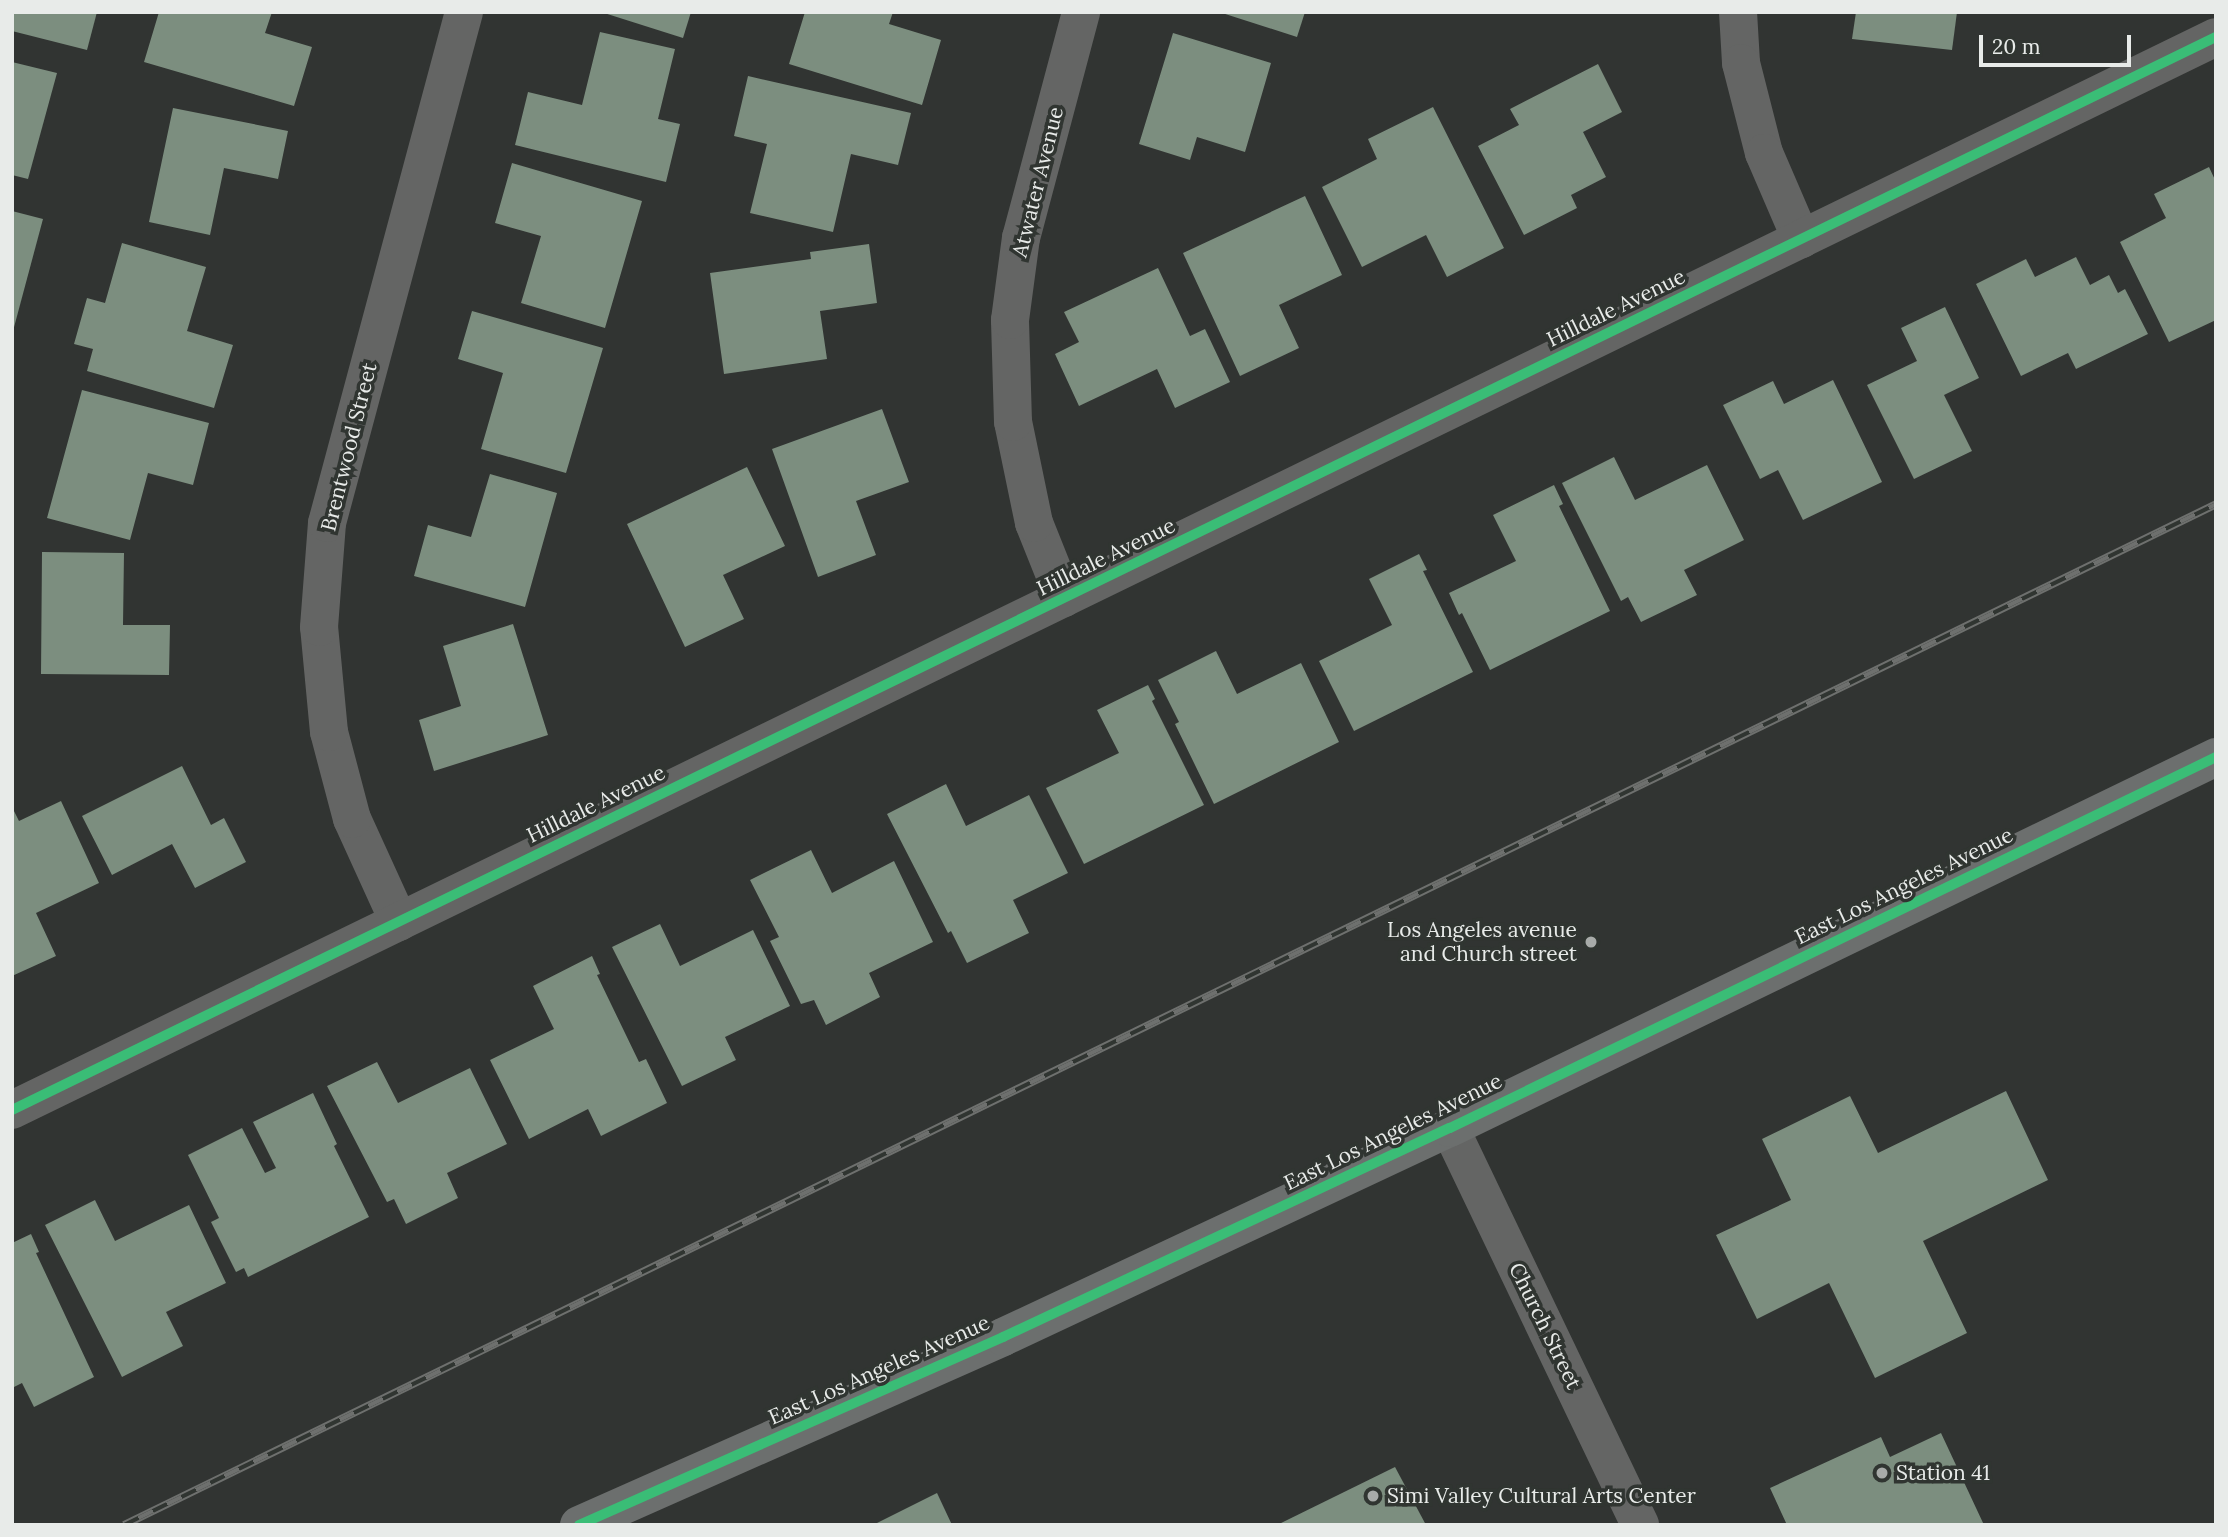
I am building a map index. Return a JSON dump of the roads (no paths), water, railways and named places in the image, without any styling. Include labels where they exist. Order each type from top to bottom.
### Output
[{"type":"main road","name":"East Los Angeles Avenue","points":[[579,1525],[629,1514],[1450,1128],[2216,757]]},
{"type":"street","name":"Brentwood Street","points":[[399,922],[349,806],[329,732],[319,627],[327,523],[464,12]]},
{"type":"street","name":"Atwater Avenue","points":[[1063,598],[1034,523],[1013,422],[1010,320],[1021,238],[1081,12]]},
{"type":"street","points":[[1738,12],[1741,63],[1764,153],[1801,239]]},
{"type":"street","name":"Hilldale Avenue","points":[[12,1110],[2216,37]]},
{"type":"street","name":"Church Street","points":[[1450,1128],[1640,1525]]},
{"type":"railway","points":[[124,1525],[2216,504]]},
{"type":"place","name":"Los Angeles avenue and Church street","points":[[1591,942]]},
{"type":"place","name":"Station 41","points":[[1882,1473]]},
{"type":"place","name":"Simi Valley Cultural Arts Center","points":[[1373,1496]]}]
